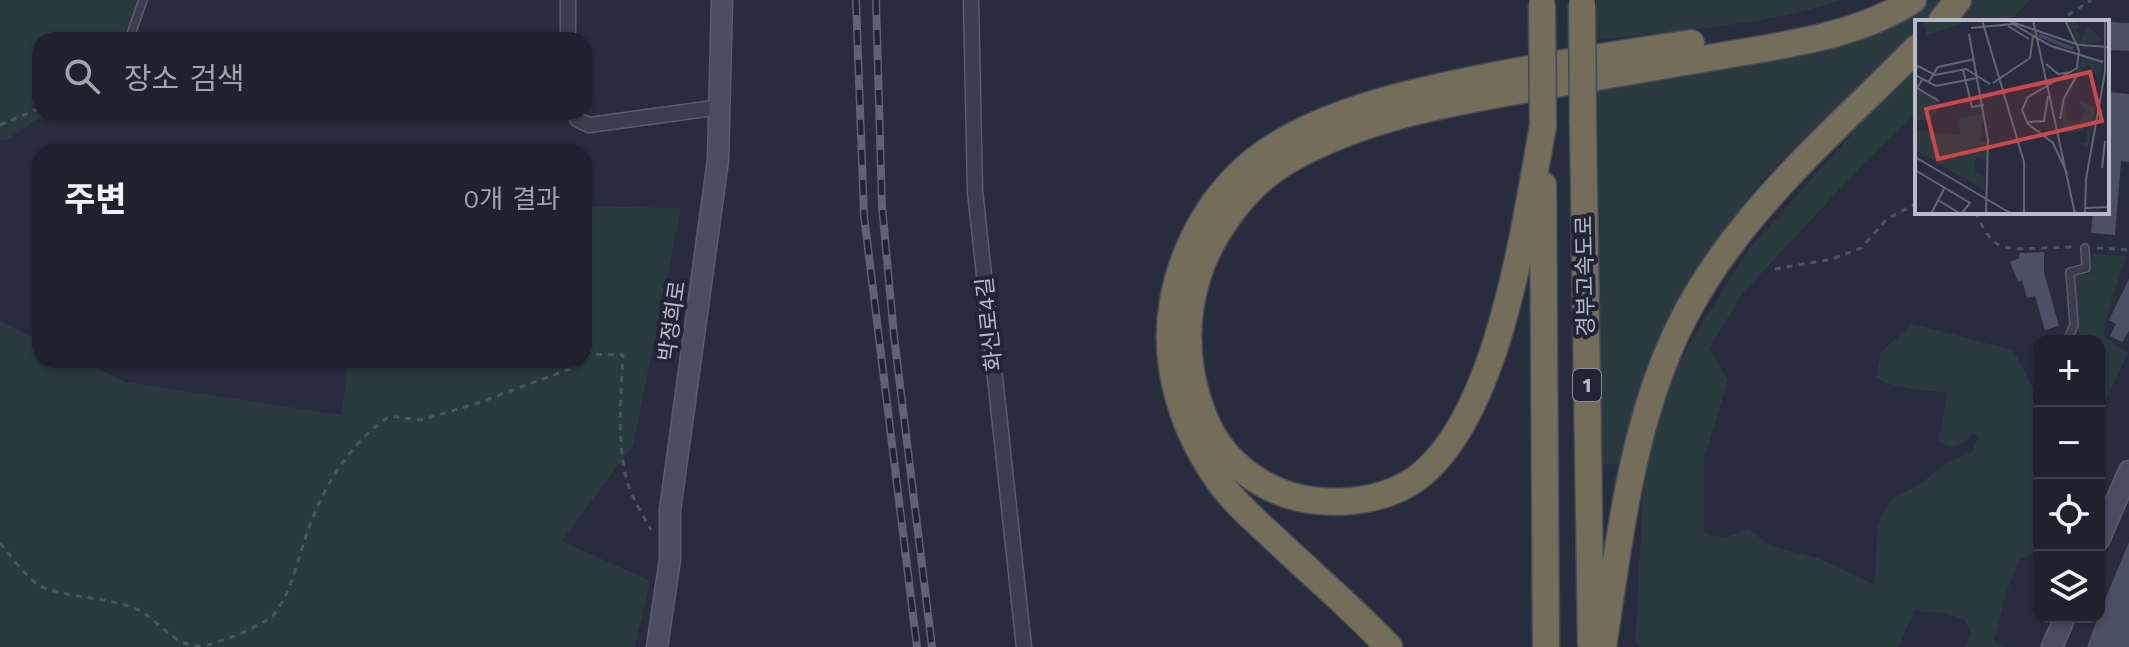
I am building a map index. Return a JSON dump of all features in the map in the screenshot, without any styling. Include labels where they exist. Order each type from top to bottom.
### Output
[{"type":"highway","points":[[1389,647],[1224,488],[1192,433],[1180,404],[1172,375],[1171,312],[1184,259],[1197,230],[1213,206],[1243,172],[1272,148],[1343,115],[1396,97],[1493,75],[1808,23],[1854,11],[1877,0]]},
{"type":"highway","points":[[1543,126],[1513,285],[1497,338],[1463,422],[1430,466],[1417,479],[1400,488],[1371,498],[1340,503],[1313,501],[1268,487],[1230,459],[1215,442],[1193,387],[1188,350],[1192,293],[1203,259],[1228,218],[1254,187],[1288,161],[1341,136],[1401,115],[1478,97],[1818,37],[1874,20],[1913,0]]},
{"type":"highway","points":[[1943,20],[1958,0]]},
{"type":"highway","name":"경부고속도로","points":[[1542,2],[1546,647]]},
{"type":"highway","name":"경부고속도로","points":[[1582,2],[1591,647]]},
{"type":"highway","points":[[1603,647],[1639,444],[1666,356],[1684,319],[1724,254],[1772,192],[1915,50]]},
{"type":"street","points":[[568,0],[568,32]]},
{"type":"street","name":"박정희로","points":[[657,647],[670,559],[670,510],[718,160],[722,0]]},
{"type":"street","name":"화신로4길","points":[[971,0],[975,191],[1024,647]]},
{"type":"street","points":[[578,120],[589,125],[721,107]]},
{"type":"street","points":[[2105,526],[2129,472]]},
{"type":"street","points":[[2052,647],[2062,623]]},
{"type":"lane","points":[[132,32],[143,0]]},
{"type":"lane","points":[[2070,335],[2074,325],[2070,272],[2086,268],[2085,248]]},
{"type":"path","points":[[2061,20],[2091,0]]},
{"type":"path","points":[[0,125],[32,111]]},
{"type":"path","points":[[1775,269],[1832,259],[1861,248],[1887,219],[1915,204]]},
{"type":"path","points":[[1976,214],[1996,243],[2011,248],[2129,250]]},
{"type":"path","points":[[592,354],[623,355],[620,403],[625,474],[633,497],[652,532]]},
{"type":"path","points":[[0,543],[40,586],[135,607],[176,640],[199,647],[259,625],[274,615],[290,585],[312,516],[346,455],[368,431],[390,416],[421,420],[475,404],[570,368]]},
{"type":"shaded area","points":[[0,0],[143,0],[131,32],[32,32],[32,120],[36,120],[6,141],[0,139]]},
{"type":"shaded area","points":[[1596,0],[1840,0],[1751,22],[1596,40]]},
{"type":"shaded area","points":[[1932,0],[1944,2],[1927,20],[1915,20],[1915,33],[1861,90],[1796,146],[1756,187],[1712,248],[1676,307],[1626,463],[1602,465],[1598,89],[1916,12]]},
{"type":"shaded area","points":[[1974,0],[2030,0],[2010,20],[1955,20]]},
{"type":"shaded area","points":[[1915,63],[1915,114],[1865,162],[1742,294],[1709,349],[1728,380],[1704,459],[1704,533],[1724,538],[1748,529],[1771,546],[1818,558],[1875,585],[1877,527],[1886,507],[1894,497],[1916,487],[1948,462],[1971,453],[1979,437],[1973,433],[1961,444],[1952,446],[1938,440],[1948,393],[1899,386],[1881,380],[1876,376],[1881,352],[1912,324],[2013,350],[2033,388],[2033,554],[2020,559],[2006,593],[1994,642],[2007,647],[1965,647],[1971,635],[1965,620],[1946,613],[1914,611],[1899,647],[1639,647],[1635,642],[1644,478],[1666,388],[1692,339],[1748,250]]},
{"type":"shaded area","points":[[592,206],[681,208],[633,446],[562,541],[650,581],[635,647],[0,647],[0,321],[32,337],[32,368],[97,368],[126,382],[341,415],[348,368],[592,368]]},
{"type":"shaded area","points":[[2093,254],[2126,256],[2104,335],[2077,335],[2076,276],[2092,273]]},
{"type":"shaded area","points":[[2105,338],[2128,353],[2105,402]]},
{"type":"building","points":[[2110,22],[2129,23],[2129,51],[2109,50]]},
{"type":"building","points":[[2109,92],[2129,94],[2129,162],[2121,161],[2115,235],[2091,233],[2093,214],[2109,214]]},
{"type":"building","points":[[2044,252],[2044,272],[2059,326],[2045,330],[2035,296],[2027,298],[2022,280],[2018,282],[2010,262],[2019,258],[2019,253]]},
{"type":"building","points":[[2129,279],[2129,331],[2122,342],[2110,336],[2116,324],[2109,320]]},
{"type":"building","points":[[2129,542],[2129,647],[2087,647],[2096,623],[2105,623],[2105,600]]},
{"type":"railway","points":[[856,0],[864,216],[917,647]]},
{"type":"railway","points":[[876,0],[882,206],[894,336],[932,647]]}]
